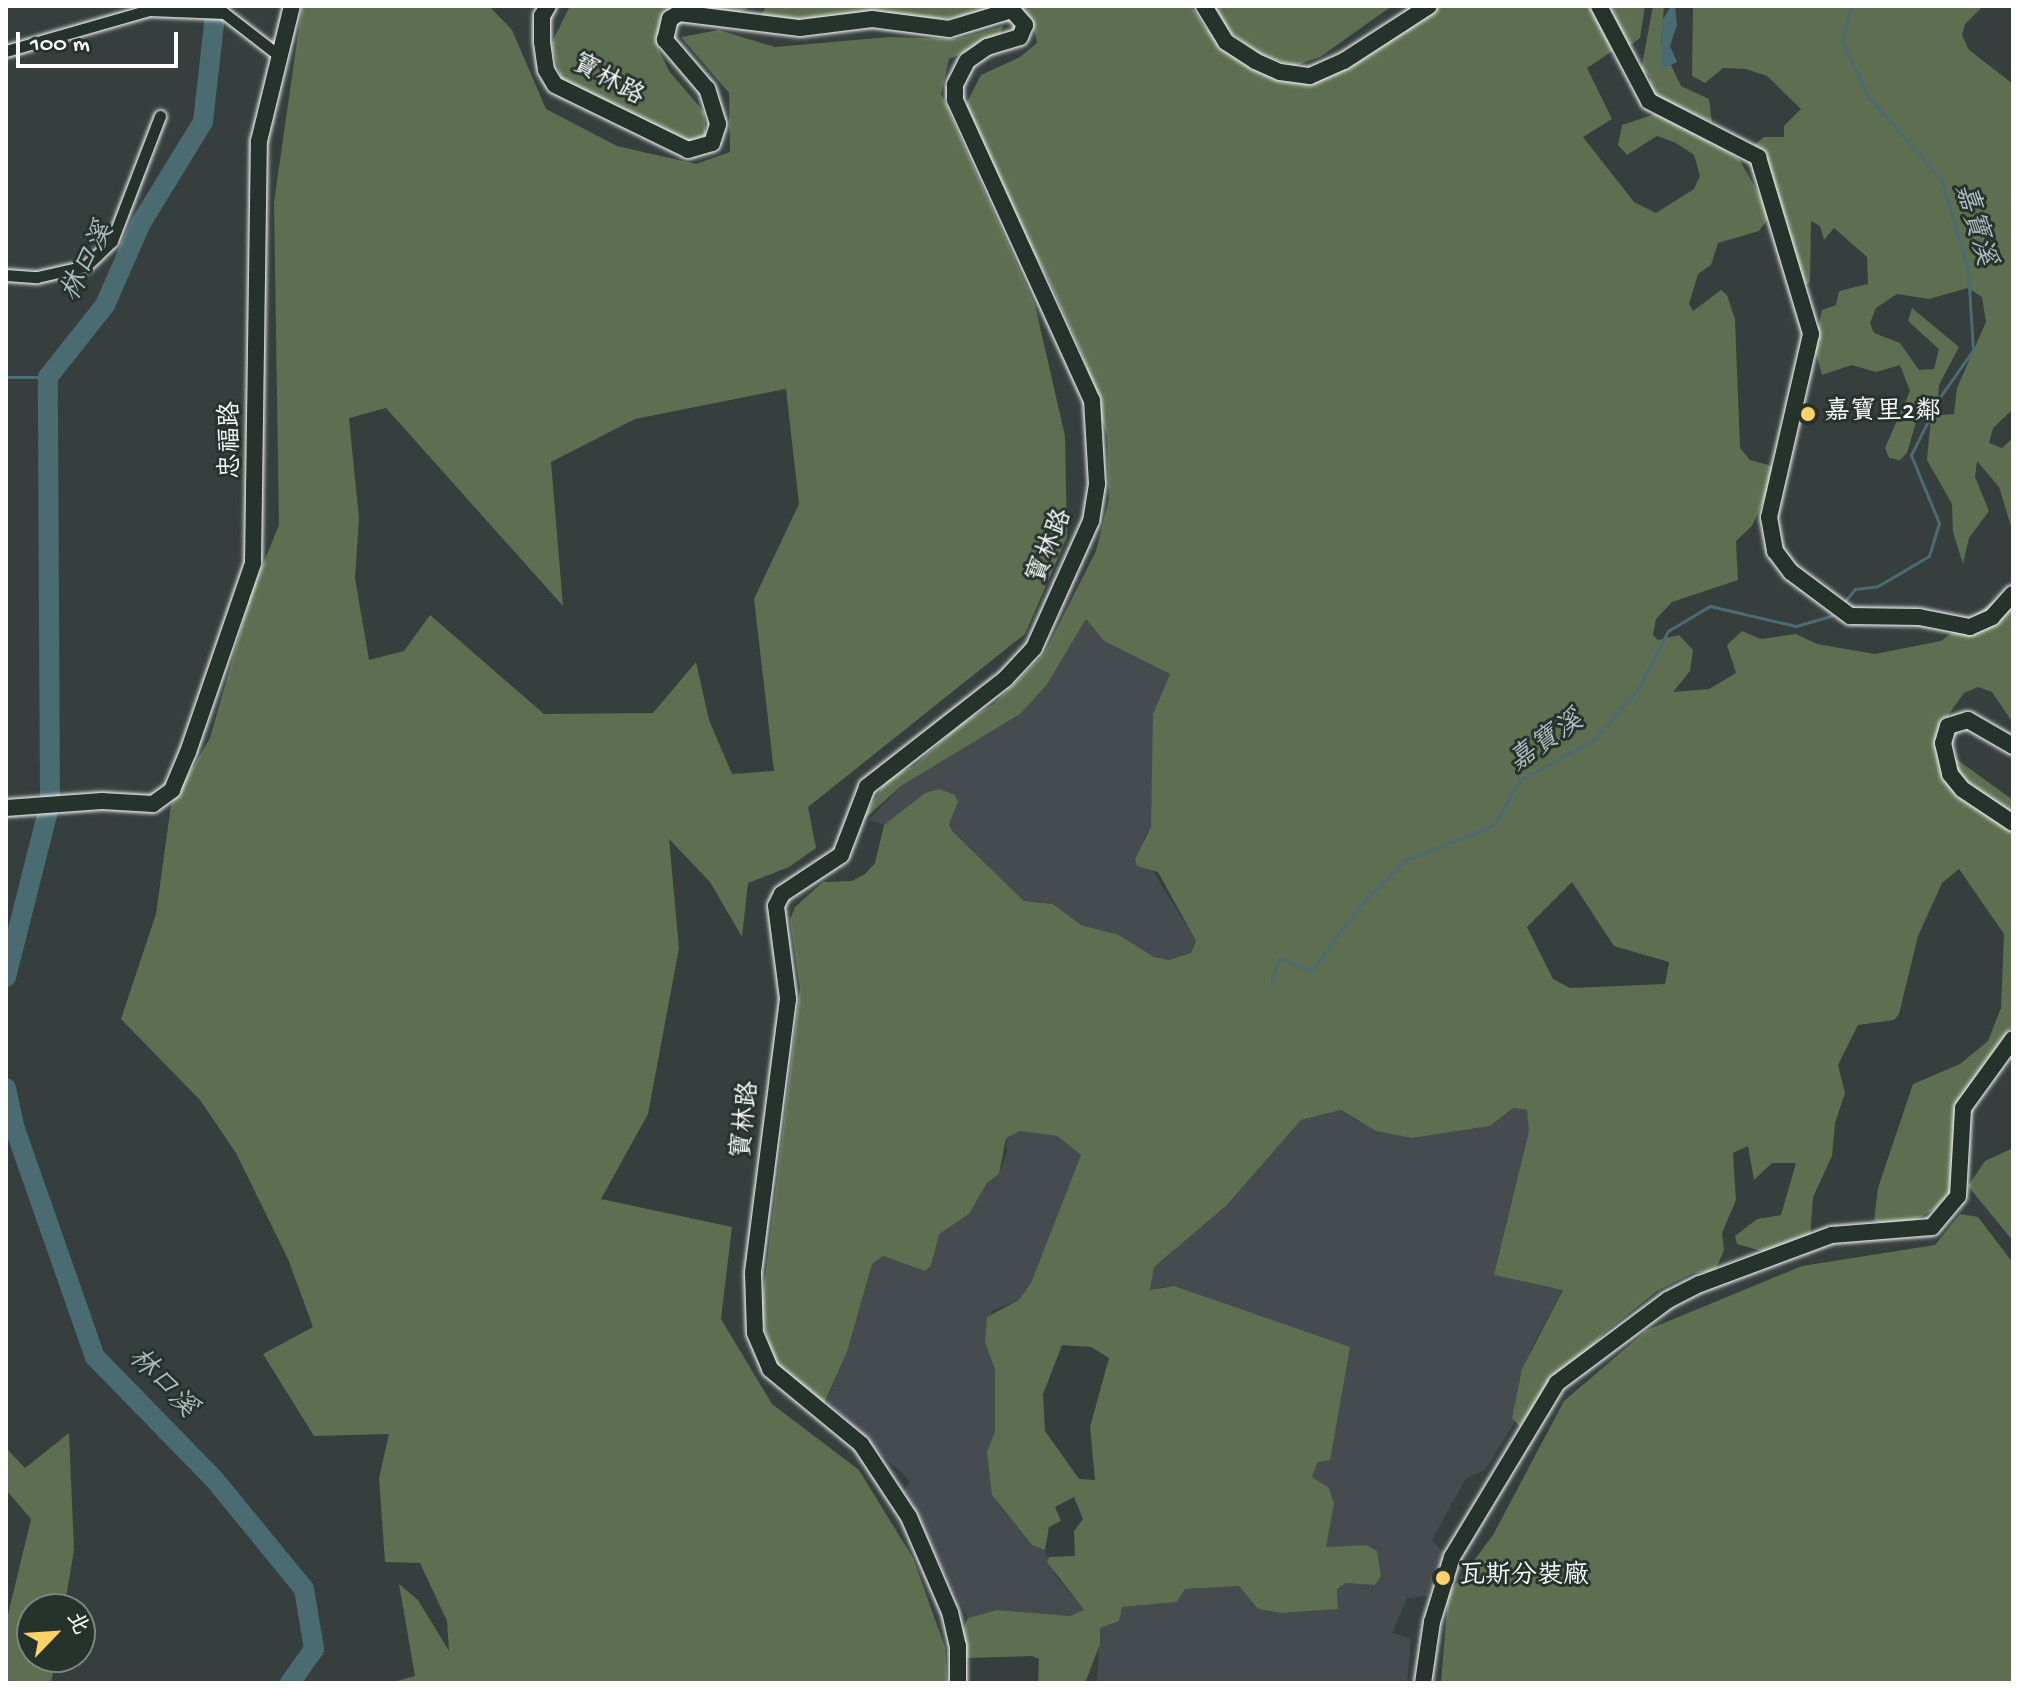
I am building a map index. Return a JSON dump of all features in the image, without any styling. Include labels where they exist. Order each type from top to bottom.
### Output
[{"type":"street","name":"忠福路","points":[[6,808],[27,803],[102,801],[153,804],[172,790],[253,563],[259,141],[262,111],[281,57],[292,6]]},
{"type":"street","name":"寶林路","points":[[548,6],[542,42],[546,70],[555,85],[688,150],[712,143],[718,124],[707,89],[665,40],[666,27],[679,13],[692,12],[800,28],[872,19],[949,29],[995,12],[1020,15],[1024,33],[967,61],[955,85],[955,100],[1092,400],[1097,484],[1091,521],[1034,648],[1005,679],[867,787],[841,855],[782,894],[774,920],[788,999],[753,1273],[755,1333],[778,1379],[861,1444],[909,1517],[950,1612],[958,1646],[958,1683]]},
{"type":"street","points":[[742,20],[758,6]]},
{"type":"street","points":[[1204,6],[1226,42],[1255,61],[1280,72],[1310,76],[1344,61],[1429,6]]},
{"type":"street","points":[[1599,6],[1649,101],[1758,157],[1811,334],[1769,517],[1775,551],[1791,572],[1850,616],[1919,617],[1970,627],[1992,617],[2013,594]]},
{"type":"street","points":[[6,51],[149,10],[224,13],[281,57]]},
{"type":"street","points":[[6,275],[37,277],[86,266],[112,241],[160,116]]},
{"type":"street","points":[[2013,746],[1968,720],[1948,726],[1943,743],[1950,774],[1962,789],[2013,823]]},
{"type":"street","points":[[1423,1683],[1432,1622],[1452,1557],[1557,1383],[1668,1300],[1700,1284],[1832,1235],[1932,1227],[1958,1196],[1963,1108],[2013,1039]]},
{"type":"shaded area","points":[[1086,619],[1104,641],[1170,674],[1153,715],[1155,790],[1151,827],[1143,840],[1151,868],[1196,941],[1191,953],[1169,960],[1154,957],[1119,935],[1081,925],[1053,904],[1024,901],[952,831],[949,824],[958,802],[939,790],[925,793],[884,825],[869,820],[901,786],[1020,714],[1046,686]]},
{"type":"shaded area","points":[[1513,1108],[1527,1110],[1530,1117],[1563,1289],[1531,1349],[1513,1425],[1485,1470],[1466,1478],[1432,1540],[1445,1555],[1427,1596],[1407,1598],[1392,1633],[1411,1639],[1407,1683],[1097,1683],[1100,1628],[1122,1607],[1177,1602],[1185,1589],[1239,1586],[1258,1609],[1281,1613],[1338,1609],[1337,1589],[1346,1583],[1375,1585],[1377,1551],[1368,1545],[1326,1547],[1312,1477],[1318,1462],[1165,1286],[1150,1291],[1153,1267],[1227,1205],[1301,1120],[1341,1110],[1357,1121],[1412,1138],[1490,1126]]},
{"type":"shaded area","points":[[1020,1131],[1057,1136],[1081,1155],[1031,1283],[1019,1300],[992,1311],[985,1342],[995,1368],[995,1431],[987,1452],[996,1501],[1032,1545],[1045,1550],[1055,1575],[1084,1610],[1070,1616],[997,1610],[968,1618],[904,1492],[910,1481],[826,1401],[847,1352],[872,1264],[883,1256],[925,1271],[931,1267],[938,1234],[969,1214],[987,1183],[999,1174],[1007,1153],[1006,1138]]},
{"type":"green space","points":[[302,6],[490,7],[512,30],[546,109],[617,146],[696,164],[730,152],[729,93],[681,37],[719,30],[775,47],[889,37],[957,39],[1003,26],[998,39],[949,59],[941,94],[1035,305],[1065,436],[1067,537],[1025,634],[808,807],[816,848],[789,867],[748,883],[742,937],[710,882],[669,839],[679,948],[648,1114],[601,1199],[732,1227],[721,1319],[772,1404],[859,1470],[913,1558],[945,1647],[947,1683],[389,1683],[415,1676],[399,1584],[418,1600],[449,1651],[447,1621],[420,1563],[385,1562],[379,1478],[389,1434],[314,1436],[263,1354],[313,1327],[288,1259],[236,1153],[200,1100],[121,1019],[156,914],[171,805],[210,738],[251,594],[279,525],[274,202]],"holes":[[[786,389],[799,504],[754,599],[774,771],[732,774],[709,720],[696,662],[653,713],[544,714],[430,615],[404,651],[369,660],[355,578],[359,518],[349,418],[386,408],[563,606],[551,462],[635,419]]]},
{"type":"green space","points":[[570,6],[751,6],[731,19],[686,15],[660,32],[657,46],[669,71],[704,112],[706,137],[690,147],[564,87],[551,44]]},
{"type":"green space","points":[[766,6],[1191,6],[1205,28],[1243,61],[1285,79],[1299,77],[1394,25],[1408,6],[1594,6],[1617,48],[1587,68],[1612,119],[1583,137],[1634,202],[1656,213],[1694,189],[1700,176],[1694,155],[1676,143],[1657,136],[1627,155],[1618,145],[1622,125],[1664,111],[1739,159],[1771,215],[1759,231],[1718,243],[1711,265],[1698,274],[1689,304],[1693,311],[1721,290],[1727,295],[1735,319],[1740,448],[1750,460],[1772,466],[1773,481],[1752,526],[1736,541],[1738,580],[1672,602],[1656,619],[1653,635],[1658,640],[1679,635],[1693,650],[1690,671],[1673,692],[1709,689],[1736,673],[1727,645],[1742,631],[1761,639],[1796,634],[1817,644],[1875,654],[1941,641],[2013,586],[2013,723],[1992,692],[1978,687],[1964,693],[1941,725],[1941,748],[2013,800],[2013,1024],[1956,1104],[1950,1192],[1935,1209],[1915,1220],[1893,1225],[1874,1221],[1878,1188],[1913,1084],[1960,1064],[1988,1041],[2001,1008],[2004,934],[1959,869],[1942,883],[1918,936],[1899,1014],[1894,1020],[1858,1025],[1838,1065],[1845,1093],[1835,1123],[1832,1156],[1813,1197],[1810,1238],[1765,1252],[1737,1244],[1735,1236],[1757,1219],[1781,1215],[1796,1163],[1772,1163],[1754,1180],[1748,1146],[1733,1153],[1736,1200],[1722,1233],[1724,1250],[1715,1271],[1693,1273],[1657,1291],[1604,1333],[1520,1427],[1512,1418],[1522,1369],[1563,1290],[1494,1275],[1529,1131],[1527,1110],[1513,1108],[1490,1126],[1412,1138],[1376,1131],[1341,1110],[1301,1120],[1227,1205],[1154,1267],[1150,1290],[1174,1286],[1350,1347],[1330,1460],[1318,1462],[1312,1477],[1329,1488],[1334,1504],[1326,1547],[1367,1545],[1377,1551],[1381,1576],[1375,1585],[1346,1583],[1337,1589],[1338,1609],[1281,1613],[1258,1609],[1239,1586],[1185,1589],[1177,1602],[1122,1607],[1119,1621],[1100,1628],[1100,1644],[1085,1683],[1038,1683],[1039,1659],[1032,1656],[967,1658],[962,1631],[968,1618],[997,1610],[1070,1616],[1084,1610],[1047,1562],[1049,1557],[1075,1556],[1074,1531],[1083,1519],[1074,1497],[1055,1507],[1061,1521],[1049,1527],[1045,1550],[1032,1545],[992,1495],[987,1452],[995,1431],[995,1369],[985,1342],[987,1317],[1019,1300],[1031,1283],[1081,1155],[1057,1136],[1020,1131],[1006,1138],[999,1174],[987,1183],[969,1214],[939,1234],[931,1266],[925,1271],[883,1256],[872,1264],[847,1352],[822,1408],[776,1372],[761,1312],[800,989],[790,920],[795,907],[823,882],[852,881],[865,874],[875,863],[884,825],[925,793],[939,789],[955,795],[958,802],[949,824],[952,831],[1024,901],[1053,904],[1081,925],[1119,935],[1154,957],[1169,960],[1191,953],[1196,941],[1158,872],[1137,866],[1135,859],[1151,827],[1153,714],[1170,674],[1104,641],[1086,619],[1046,686],[1020,714],[901,786],[861,822],[887,779],[914,766],[961,724],[994,704],[1044,654],[1096,551],[1109,499],[1107,436],[1083,356],[1047,276],[1000,194],[965,106],[981,75],[1020,57],[1037,43],[1031,18],[1022,12],[771,33],[762,28],[760,18]],"holes":[[[1572,882],[1614,946],[1669,962],[1665,984],[1570,988],[1553,979],[1527,927]],[[1062,1345],[1091,1347],[1109,1358],[1090,1427],[1095,1480],[1079,1479],[1045,1431],[1043,1394]]]},
{"type":"green space","points":[[1208,6],[1392,6],[1320,57],[1295,66],[1261,55],[1226,29]]},
{"type":"green space","points":[[1605,6],[1645,6],[1640,38],[1628,47]]},
{"type":"green space","points":[[1653,6],[1664,6],[1661,44],[1681,86],[1709,99],[1712,122],[1651,96],[1650,76],[1641,70]]},
{"type":"green space","points":[[1693,6],[1983,6],[1965,24],[1962,35],[1969,50],[2013,84],[2013,409],[1993,428],[1989,443],[2002,448],[2013,438],[2013,533],[1999,487],[1977,461],[1975,477],[1989,511],[1969,538],[1963,564],[1953,532],[1952,504],[1927,460],[1931,416],[1954,414],[1957,388],[1986,322],[1982,297],[1968,288],[1929,299],[1897,294],[1876,308],[1870,323],[1874,333],[1900,343],[1919,370],[1934,369],[1939,349],[1908,321],[1912,308],[1959,347],[1939,385],[1938,401],[1918,415],[1907,453],[1900,460],[1889,458],[1885,448],[1910,391],[1900,365],[1876,372],[1852,365],[1822,375],[1814,346],[1822,310],[1836,305],[1839,291],[1868,284],[1867,257],[1834,228],[1824,240],[1820,226],[1811,221],[1810,282],[1803,287],[1772,178],[1754,145],[1764,137],[1784,137],[1784,126],[1801,109],[1767,76],[1746,69],[1723,68],[1705,83],[1692,76]]},
{"type":"green space","points":[[2013,1148],[2013,1241],[1968,1186],[1985,1161]]},
{"type":"green space","points":[[1960,1214],[1978,1217],[2013,1263],[2013,1683],[1441,1683],[1448,1595],[1493,1535],[1564,1401],[1647,1330],[1802,1266],[1935,1245]]},
{"type":"green space","points":[[69,1433],[74,1550],[67,1593],[16,1593],[16,1673],[53,1673],[51,1683],[6,1683],[6,1623],[31,1519],[6,1490],[6,1448],[25,1468]]},
{"type":"water","points":[[1671,6],[1675,6],[1677,25],[1670,46],[1677,62],[1661,70],[1662,21]]},
{"type":"waterway","name":"林口溪","points":[[6,977],[50,803],[48,377],[105,305],[141,223],[203,122],[216,6]]},
{"type":"waterway","name":"嘉寶溪","points":[[1845,601],[1855,589],[1878,586],[1929,556],[1939,523],[1911,455],[1940,397],[1973,350],[1968,270],[1942,181],[1868,96],[1842,41],[1851,6]]},
{"type":"waterway","points":[[6,377],[48,377]]},
{"type":"waterway","name":"嘉寶溪","points":[[1271,982],[1279,958],[1311,971],[1361,904],[1406,860],[1494,825],[1519,781],[1592,741],[1637,691],[1668,631],[1710,606],[1796,626],[1832,616]]},
{"type":"waterway","name":"林口溪","points":[[6,1088],[14,1126],[95,1357],[214,1479],[304,1589],[314,1649],[290,1683]]},
{"type":"place","name":"嘉寶里2鄰","points":[[1808,414]]},
{"type":"place","name":"瓦斯分裝廠","points":[[1443,1578]]}]
